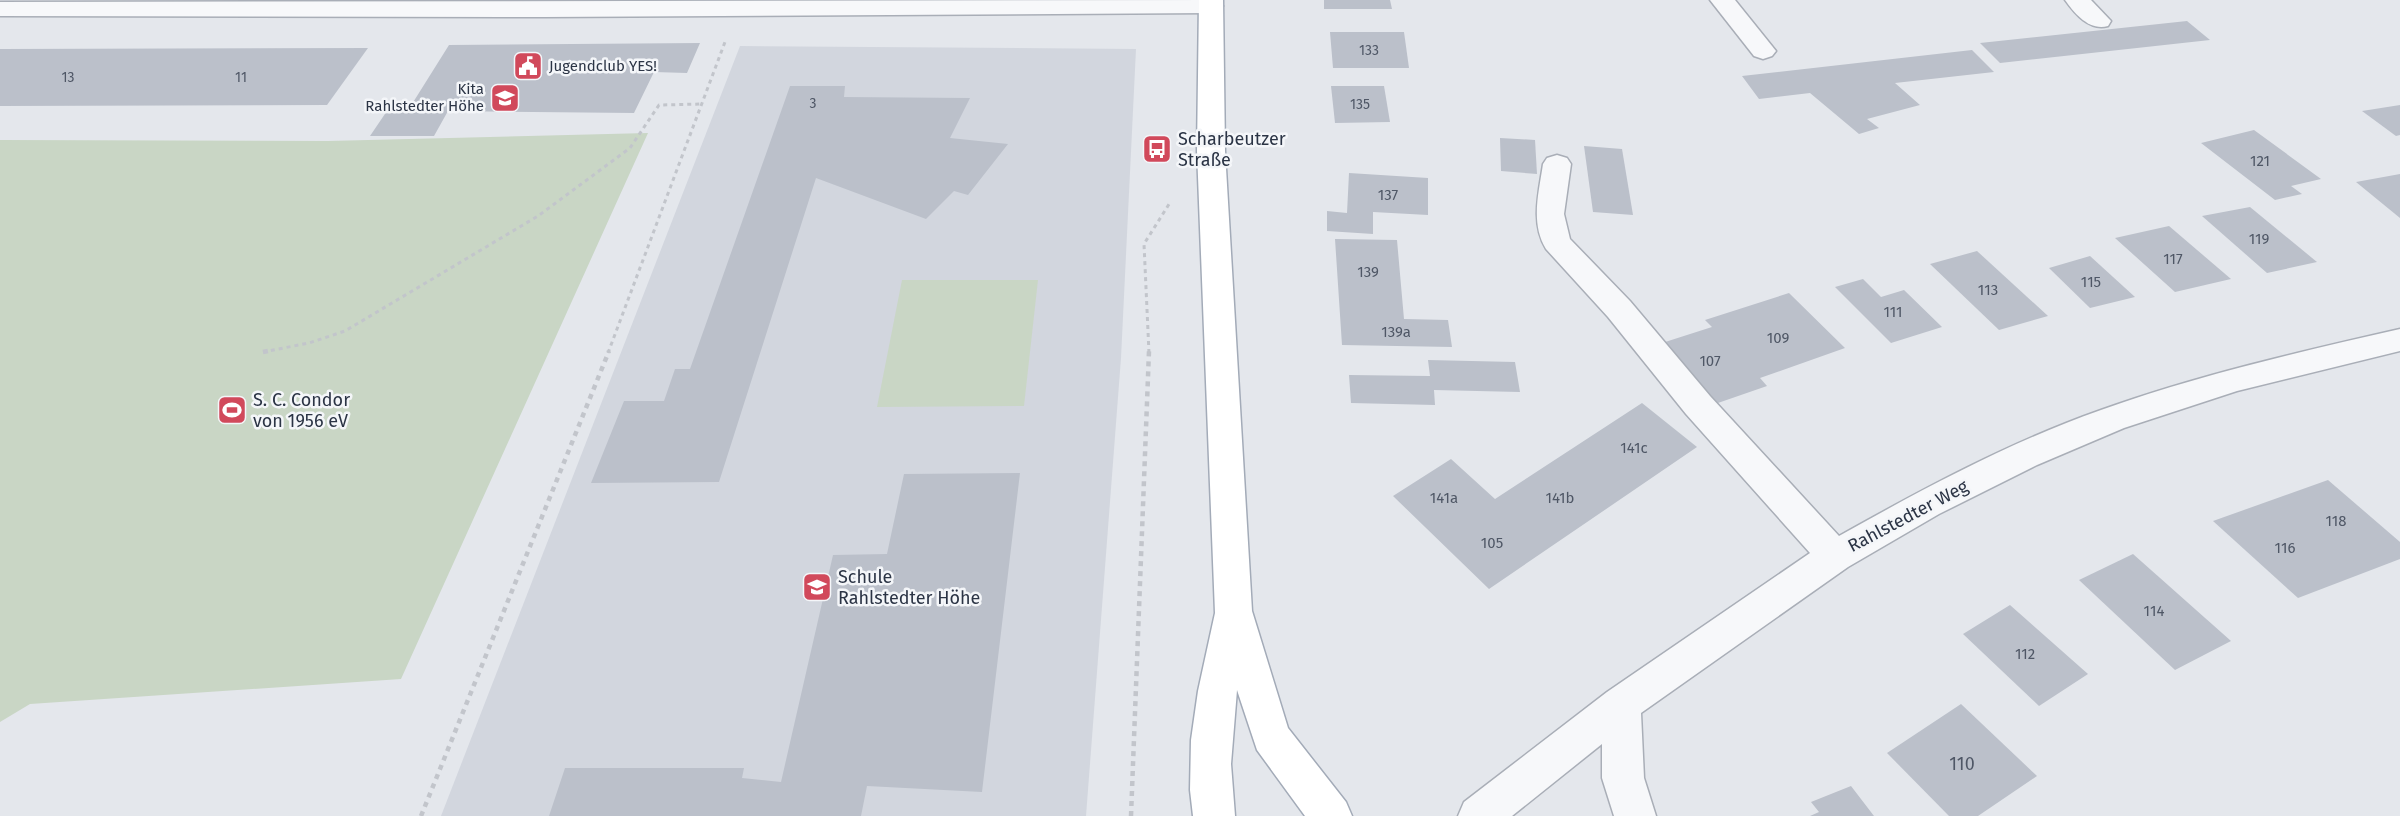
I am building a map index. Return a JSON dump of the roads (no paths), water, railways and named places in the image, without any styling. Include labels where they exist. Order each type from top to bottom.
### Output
[{"type":"main road","points":[[1211,3],[1211,151],[1233,611],[1211,724],[1208,781],[1214,816]]},
{"type":"main road","points":[[1233,611],[1271,737],[1298,776],[1331,816]]},
{"type":"street","points":[[1722,0],[1763,51]]},
{"type":"street","points":[[2077,0],[2099,21]]},
{"type":"street","points":[[0,9],[545,10],[738,8],[788,4],[1211,3]]},
{"type":"street","points":[[1557,164],[1550,214],[1556,242],[1619,309],[1698,405],[1835,556]]},
{"type":"street","name":"Rahlstedter Weg","points":[[1479,816],[1621,705],[1835,556],[1928,504],[2025,456],[2112,419],[2234,380],[2400,340]]},
{"type":"street","points":[[1621,705],[1623,778],[1635,816]]},
{"type":"place","name":"Jugendclub YES!","points":[[528,66]]},
{"type":"place","name":"Kita Rahlstedter Höhe","points":[[505,98]]},
{"type":"place","name":"Scharbeutzer Straße","points":[[1157,149]]},
{"type":"place","name":"S. C. Condor von 1956 eV","points":[[232,410]]},
{"type":"place","name":"Schule Rahlstedter Höhe","points":[[817,587]]}]
